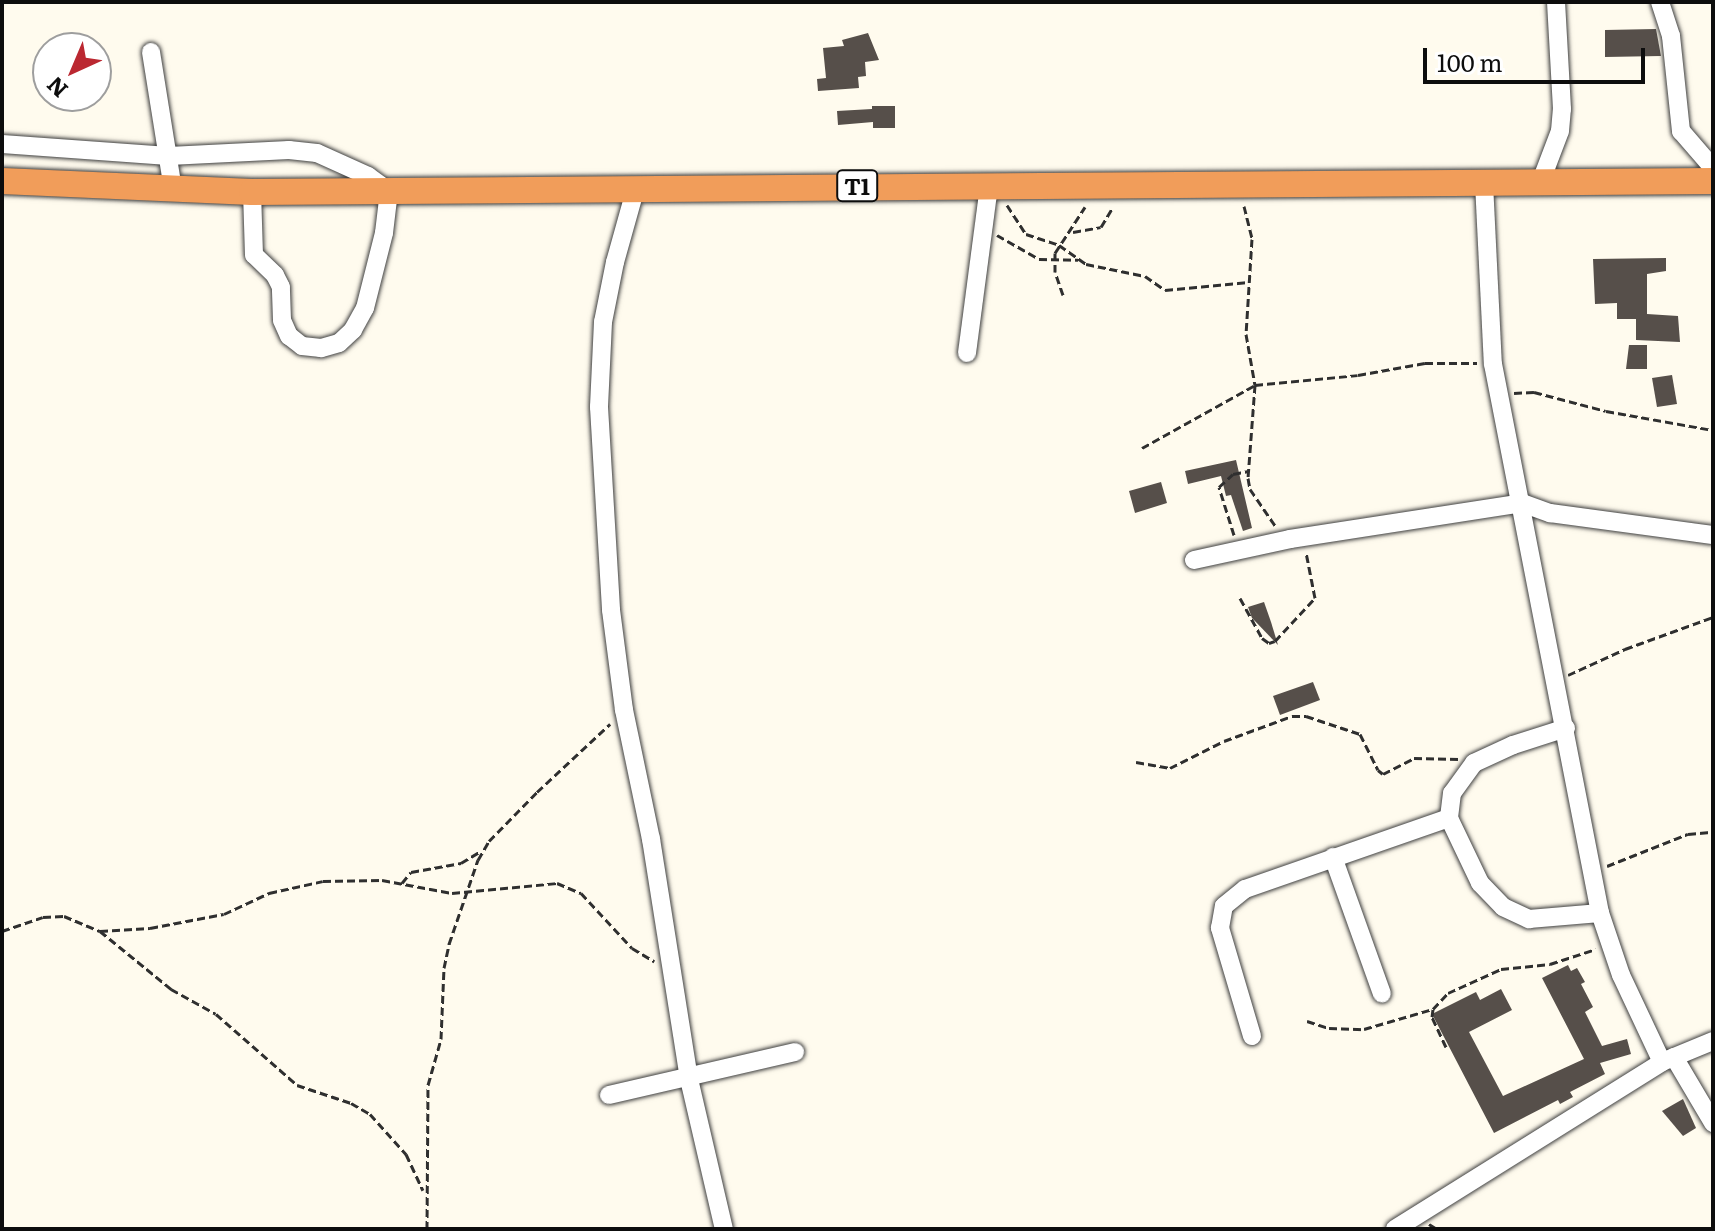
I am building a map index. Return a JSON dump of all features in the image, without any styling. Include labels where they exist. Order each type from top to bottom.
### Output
[{"type":"highway","name":"T1","points":[[2,181],[252,192],[636,187],[1240,187],[1713,181]]},
{"type":"street","points":[[1541,181],[1560,131],[1562,109],[1556,2]]},
{"type":"street","points":[[1660,2],[1670,26],[1681,131],[1713,168]]},
{"type":"street","points":[[151,52],[173,190]]},
{"type":"street","points":[[2,144],[169,156],[289,150],[317,153],[346,164],[389,191],[379,258],[365,308],[353,330],[339,343],[321,348],[302,346],[289,336],[282,320],[281,287],[254,255],[252,192]]},
{"type":"street","points":[[1484,183],[1493,364],[1600,913],[1635,1008],[1713,1123]]},
{"type":"street","points":[[967,353],[995,186]]},
{"type":"street","points":[[636,187],[603,322],[599,407],[611,610],[624,710],[651,839],[689,1079],[724,1229]]},
{"type":"street","points":[[1194,560],[1295,538],[1522,503],[1550,513],[1713,535]]},
{"type":"street","points":[[1566,728],[1513,745],[1474,763],[1452,793],[1449,818],[1480,883],[1503,907],[1529,919],[1600,913]]},
{"type":"street","points":[[1252,1036],[1220,928],[1224,906],[1245,889],[1449,818]]},
{"type":"street","points":[[1333,857],[1382,994]]},
{"type":"street","points":[[1395,1229],[1668,1060],[1713,1041]]},
{"type":"street","points":[[609,1095],[689,1079],[795,1052]]},
{"type":"path","points":[[995,186],[1026,234],[1059,245],[1078,260]]},
{"type":"path","points":[[1063,295],[1053,262],[1059,245],[1097,186]]},
{"type":"path","points":[[1070,232],[1101,227],[1132,186]]},
{"type":"path","points":[[1240,187],[1252,239],[1246,334],[1255,385],[1250,489],[1277,528],[1295,538],[1314,587],[1315,598],[1308,609],[1269,643],[1254,626],[1240,598]]},
{"type":"path","points":[[986,226],[1023,252],[1053,262],[1078,260],[1145,276],[1165,290],[1250,281]]},
{"type":"path","points":[[1142,448],[1255,385],[1358,375],[1425,363],[1493,364]]},
{"type":"path","points":[[1499,393],[1534,392],[1606,411],[1713,430]]},
{"type":"path","points":[[1239,550],[1219,487],[1233,474],[1249,471]]},
{"type":"path","points":[[1557,680],[1612,655],[1713,617]]},
{"type":"path","points":[[402,883],[411,872],[461,863],[481,851],[555,774],[582,754],[624,710]]},
{"type":"path","points":[[1136,762],[1170,768],[1224,741],[1292,716],[1306,716],[1360,734],[1383,774],[1414,758],[1451,757],[1474,763]]},
{"type":"path","points":[[1592,870],[1688,834],[1713,832]]},
{"type":"path","points":[[427,1229],[425,1106],[442,1030],[444,968],[481,851]]},
{"type":"path","points":[[100,931],[150,928],[224,914],[269,893],[323,881],[382,880],[440,893],[557,883],[569,886],[594,904],[632,948],[644,957],[669,965]]},
{"type":"path","points":[[2,931],[43,917],[64,916],[100,931],[171,989],[216,1014],[297,1085],[351,1103],[370,1114],[406,1154],[425,1194]]},
{"type":"path","points":[[1307,1021],[1329,1028],[1364,1029],[1433,1009],[1448,993],[1484,974],[1550,964],[1610,943]]},
{"type":"path","points":[[1433,1009],[1435,1027],[1446,1047]]},
{"type":"building","points":[[1656,29],[1661,56],[1605,57],[1605,30]]},
{"type":"building","points":[[868,33],[879,60],[865,62],[866,76],[858,77],[859,88],[818,91],[817,79],[826,78],[823,48],[844,46],[842,40]]},
{"type":"building","points":[[872,106],[895,106],[895,128],[873,128],[873,122],[838,125],[837,111],[872,109]]},
{"type":"building","points":[[1666,258],[1666,271],[1647,274],[1647,314],[1678,316],[1680,342],[1636,340],[1636,319],[1617,319],[1617,303],[1595,304],[1593,259]]},
{"type":"building","points":[[1629,345],[1647,345],[1647,369],[1626,369]]},
{"type":"building","points":[[1672,375],[1677,404],[1657,407],[1652,378]]},
{"type":"building","points":[[1236,460],[1252,528],[1243,531],[1231,495],[1226,496],[1221,476],[1188,484],[1185,471]]},
{"type":"building","points":[[1161,482],[1167,503],[1135,513],[1129,491]]},
{"type":"building","points":[[1264,602],[1278,645],[1252,618],[1248,607]]},
{"type":"building","points":[[1313,682],[1320,700],[1280,715],[1273,696]]},
{"type":"building","points":[[1568,965],[1571,971],[1577,968],[1585,982],[1581,984],[1593,1007],[1585,1012],[1602,1046],[1627,1039],[1631,1054],[1600,1063],[1605,1074],[1570,1092],[1573,1097],[1560,1104],[1558,1100],[1494,1133],[1432,1014],[1476,992],[1480,1000],[1501,989],[1512,1010],[1469,1032],[1503,1096],[1584,1059],[1542,978]]},
{"type":"building","points":[[1683,1099],[1696,1128],[1683,1136],[1662,1111]]}]
